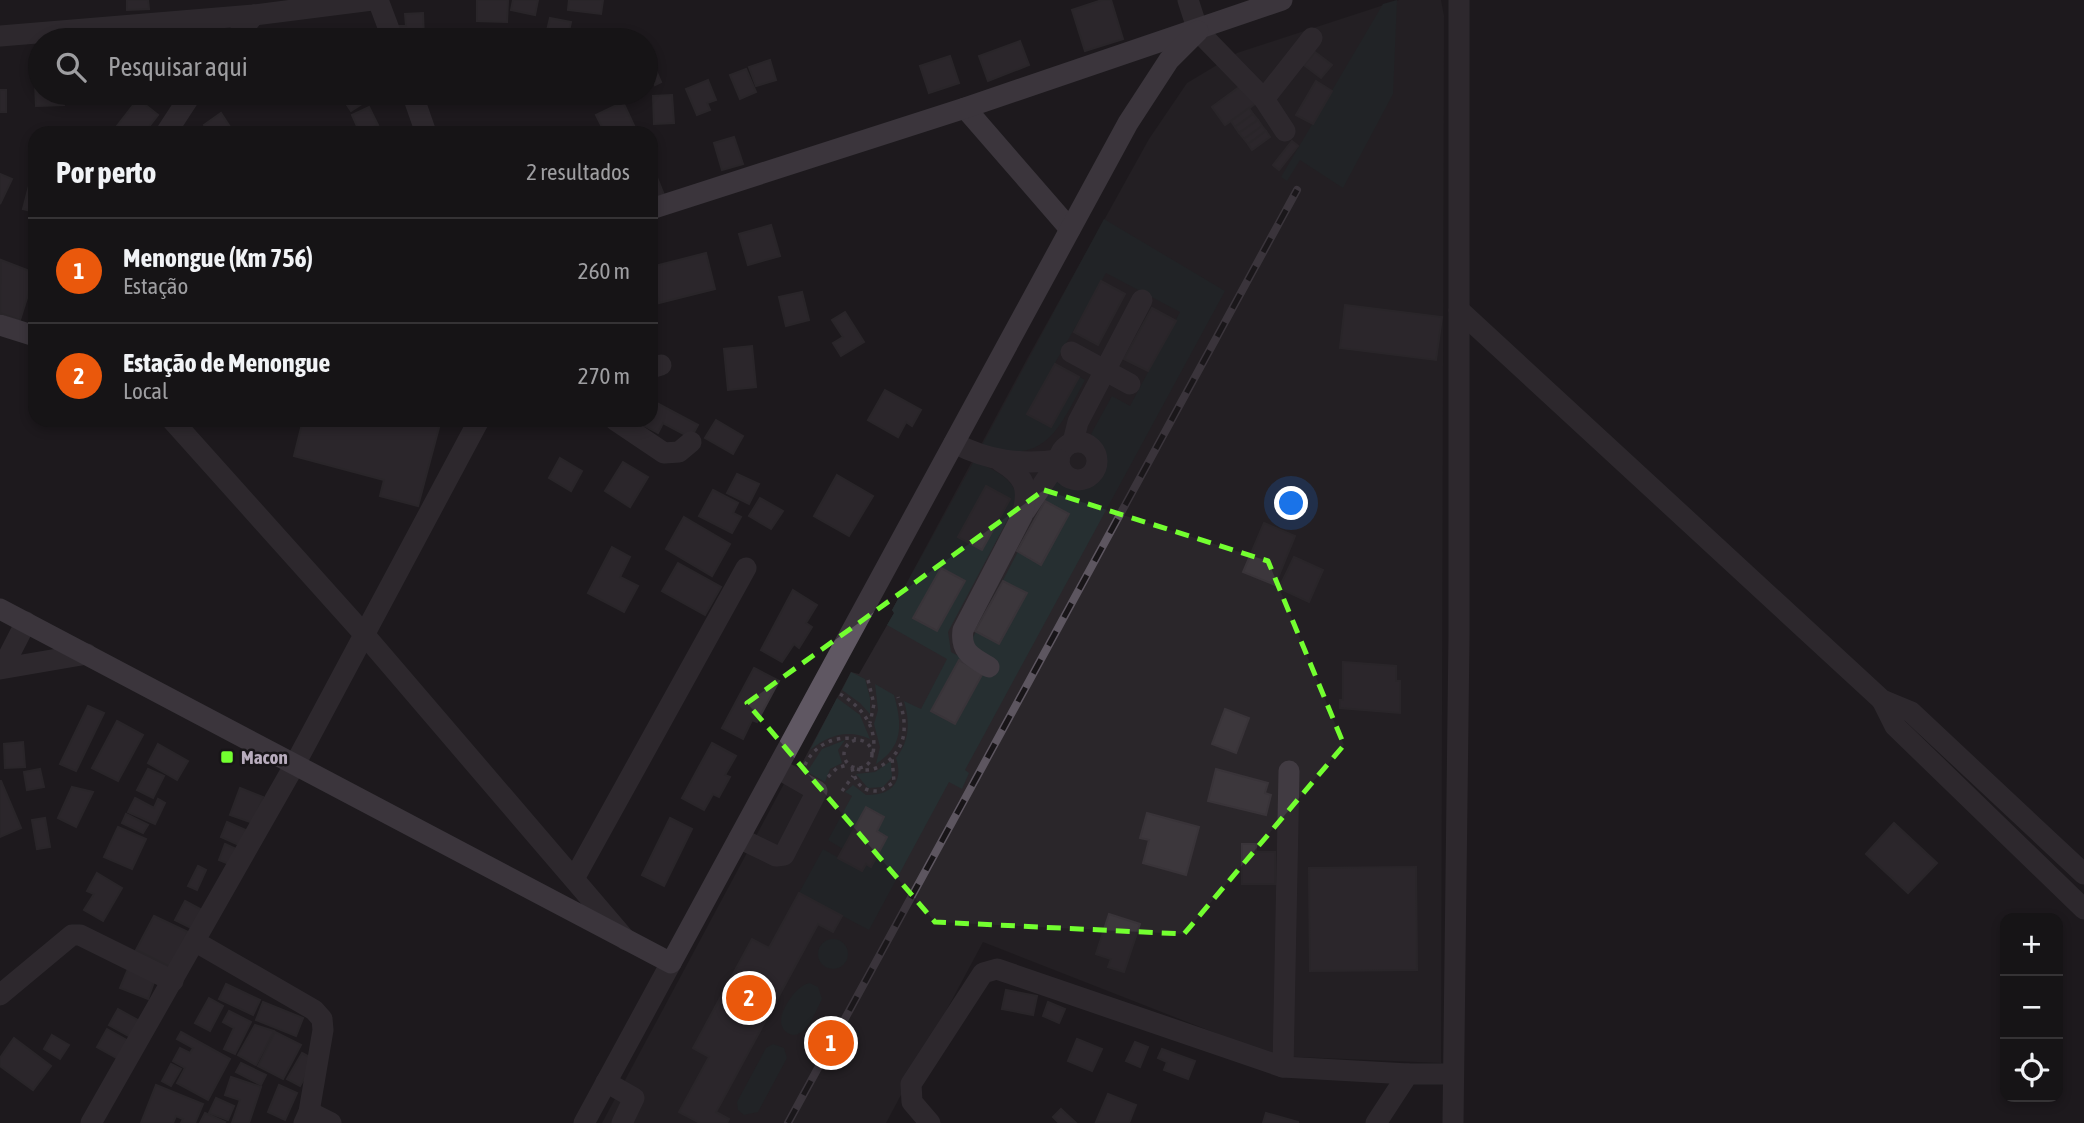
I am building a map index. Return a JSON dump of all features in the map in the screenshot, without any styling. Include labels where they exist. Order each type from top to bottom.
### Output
[{"type":"main road","points":[[658,207],[1198,31],[1282,0]]},
{"type":"main road","points":[[0,609],[671,963],[1128,123],[1168,60],[1198,31]]},
{"type":"main road","points":[[965,108],[1070,229]]},
{"type":"main road","points":[[0,327],[28,334]]},
{"type":"street","points":[[97,28],[254,15],[373,0]]},
{"type":"street","points":[[378,0],[388,28]]},
{"type":"street","points":[[1188,0],[1198,31],[1264,99],[1284,131]]},
{"type":"street","points":[[1453,1123],[1459,636],[1459,0]]},
{"type":"street","points":[[244,28],[254,15]]},
{"type":"street","points":[[0,36],[28,34]]},
{"type":"street","points":[[1264,99],[1312,38]]},
{"type":"street","points":[[171,126],[184,105]]},
{"type":"street","points":[[416,105],[424,126]]},
{"type":"street","points":[[1073,442],[1078,422],[1142,300]]},
{"type":"street","points":[[1459,310],[1882,700],[1911,712],[2084,874]]},
{"type":"street","points":[[1071,352],[1130,384]]},
{"type":"street","points":[[178,427],[363,633],[575,877],[626,940]]},
{"type":"street","points":[[91,1123],[294,766],[363,633],[476,427]]},
{"type":"street","points":[[625,427],[664,453],[679,452],[691,442]]},
{"type":"street","points":[[989,667],[966,653],[962,646],[963,630],[1022,516],[1059,460],[1063,449],[1073,442],[1086,443],[1095,451],[1095,470],[1085,478],[1073,479],[1063,472],[1059,460]]},
{"type":"street","points":[[954,443],[1000,461],[1017,471],[1026,482],[1027,497],[1022,516]]},
{"type":"street","points":[[1000,461],[1059,460]]},
{"type":"street","points":[[575,877],[746,568]]},
{"type":"street","points":[[1,668],[26,622]]},
{"type":"street","points":[[1,668],[88,654]]},
{"type":"street","points":[[1882,700],[1895,726],[2084,909]]},
{"type":"street","points":[[739,838],[776,856],[784,855],[817,791],[777,768]]},
{"type":"street","points":[[1283,1067],[1289,771]]},
{"type":"street","points":[[0,995],[72,934],[80,935],[173,981]]},
{"type":"street","points":[[196,942],[314,1010],[321,1019],[323,1030],[307,1118],[331,1123]]},
{"type":"street","points":[[583,1123],[671,963]]},
{"type":"street","points":[[930,1123],[912,1102],[911,1084],[983,973],[998,969],[1283,1067],[1453,1073]]},
{"type":"street","points":[[1376,1123],[1408,1073]]},
{"type":"street","points":[[606,1082],[634,1098],[622,1123]]},
{"type":"path","points":[[868,680],[874,704],[870,723]]},
{"type":"path","points":[[828,783],[831,773],[870,764],[873,755],[874,735],[870,723],[857,706],[839,694]]},
{"type":"path","points":[[852,767],[871,770],[892,757],[905,731],[898,697]]},
{"type":"path","points":[[803,770],[809,757],[829,741],[840,738],[867,743],[873,755]]},
{"type":"path","points":[[858,740],[846,747],[844,756],[852,767],[856,783],[870,792],[889,787],[895,775],[892,757]]},
{"type":"path","points":[[842,791],[854,776]]},
{"type":"highlighted area","points":[[1044,490],[1268,561],[1344,745],[1184,934],[935,922],[747,703]]},
{"type":"shaded area","points":[[1397,0],[1393,94],[1343,188],[1300,160],[1287,181],[1281,177],[1383,4]]},
{"type":"shaded area","points":[[1399,0],[1441,0],[1444,16],[1441,1063],[1274,1056],[983,942],[886,1123],[602,1123],[794,765],[800,767],[851,672],[859,674],[894,613],[892,610],[1027,359],[1149,139],[1187,83],[1237,53]]},
{"type":"shaded area","points":[[1104,219],[1225,291],[965,770],[969,773],[962,789],[949,782],[869,930],[799,893],[823,849],[862,871],[866,864],[871,866],[887,837],[877,831],[884,817],[866,807],[843,849],[828,840],[852,796],[845,792],[853,785],[866,795],[875,795],[889,790],[897,781],[896,758],[908,731],[904,701],[921,709],[947,659],[887,625],[894,613],[892,610],[974,461],[1002,475],[1012,485],[1018,500],[948,632],[951,652],[989,673],[972,639],[1056,479],[1066,486],[1089,486],[1105,471],[1106,451],[1091,434],[1112,396],[1130,406],[1180,312],[1106,273],[1055,363],[1085,380],[1058,427],[1048,439],[1036,447],[1021,451],[1003,452],[981,447]]},
{"type":"shaded area","points":[[851,672],[865,679],[870,698],[870,714],[842,690]]},
{"type":"shaded area","points":[[875,684],[894,695],[899,725],[892,750],[876,764],[880,747],[874,724],[878,710]]},
{"type":"shaded area","points":[[837,698],[860,715],[870,739],[854,734],[839,735],[810,750]]},
{"type":"shaded area","points":[[845,740],[838,750],[842,763],[830,769],[825,782],[807,772],[822,749]]},
{"type":"shaded area","points":[[891,761],[892,777],[883,787],[868,788],[856,774],[875,772]]},
{"type":"shaded area","points":[[833,939],[839,940],[847,948],[847,960],[839,968],[833,969],[827,968],[819,960],[818,954],[819,948],[827,940]]},
{"type":"shaded area","points":[[810,983],[818,987],[822,999],[803,1031],[792,1035],[785,1031],[782,1025],[784,1010],[796,992]]},
{"type":"shaded area","points":[[773,1044],[784,1048],[787,1058],[758,1112],[744,1115],[738,1110],[737,1102],[766,1048]]},
{"type":"building","points":[[127,0],[148,0],[149,9],[127,10]]},
{"type":"building","points":[[477,0],[508,0],[507,22],[477,21]]},
{"type":"building","points":[[513,0],[538,0],[535,15],[511,10]]},
{"type":"building","points":[[569,0],[603,0],[601,14],[568,10]]},
{"type":"building","points":[[1102,0],[1111,0],[1123,39],[1085,51],[1072,10]]},
{"type":"building","points":[[423,13],[424,28],[399,28],[406,26],[405,14]]},
{"type":"building","points":[[550,18],[571,22],[570,28],[548,28]]},
{"type":"building","points":[[1020,41],[1029,65],[988,81],[979,56]]},
{"type":"building","points":[[1315,52],[1332,65],[1321,78],[1304,65]]},
{"type":"building","points":[[950,56],[959,83],[929,93],[920,66]]},
{"type":"building","points":[[770,60],[776,80],[756,86],[749,67]]},
{"type":"building","points":[[746,69],[756,92],[740,99],[730,75]]},
{"type":"building","points":[[708,80],[716,100],[707,103],[710,110],[697,115],[686,89]]},
{"type":"building","points":[[1316,81],[1332,91],[1313,124],[1296,115]]},
{"type":"building","points":[[1242,85],[1255,104],[1225,125],[1212,107]]},
{"type":"building","points":[[0,90],[6,90],[6,112],[0,112]]},
{"type":"building","points":[[672,95],[674,123],[654,124],[653,105],[658,105],[658,96]]},
{"type":"building","points":[[133,105],[146,105],[158,115],[149,126],[117,126]]},
{"type":"building","points":[[347,105],[360,105],[351,111]]},
{"type":"building","points":[[617,105],[624,105],[634,126],[602,126],[596,115]]},
{"type":"building","points":[[369,107],[378,125],[357,126],[352,115]]},
{"type":"building","points":[[1249,108],[1253,114],[1235,127],[1231,121]]},
{"type":"building","points":[[221,113],[229,126],[205,126]]},
{"type":"building","points":[[1253,114],[1258,120],[1239,133],[1235,127]]},
{"type":"building","points":[[1258,120],[1262,126],[1244,139],[1239,133]]},
{"type":"building","points":[[1262,126],[1266,131],[1248,144],[1244,139]]},
{"type":"building","points":[[1266,131],[1270,137],[1252,150],[1248,144]]},
{"type":"building","points":[[734,137],[743,164],[722,170],[714,143]]},
{"type":"building","points":[[1292,141],[1298,146],[1279,170],[1273,165]]},
{"type":"building","points":[[0,174],[12,179],[0,204]]},
{"type":"building","points":[[658,180],[666,200],[658,203]]},
{"type":"building","points":[[28,190],[28,210],[23,209]]},
{"type":"building","points":[[771,225],[780,256],[748,265],[739,234]]},
{"type":"building","points":[[706,253],[715,289],[659,303],[658,265]]},
{"type":"building","points":[[1,260],[28,270],[28,295],[20,320],[0,313]]},
{"type":"building","points":[[1101,281],[1125,294],[1098,345],[1074,332]]},
{"type":"building","points":[[802,292],[809,320],[786,326],[779,297]]},
{"type":"building","points":[[1345,305],[1442,317],[1436,360],[1340,348]]},
{"type":"building","points":[[1152,308],[1176,321],[1148,371],[1124,359]]},
{"type":"building","points":[[845,312],[864,342],[841,356],[833,343],[843,337],[832,320]]},
{"type":"building","points":[[752,346],[756,387],[728,390],[724,349]]},
{"type":"building","points":[[1055,364],[1079,377],[1051,427],[1027,414]]},
{"type":"building","points":[[885,390],[921,410],[912,426],[906,422],[898,437],[868,420]]},
{"type":"building","points":[[658,404],[698,425],[691,438],[663,423],[658,433],[647,427],[658,427]]},
{"type":"building","points":[[716,420],[743,436],[733,454],[705,438]]},
{"type":"building","points":[[301,427],[439,427],[418,506],[380,496],[384,480],[294,456]]},
{"type":"building","points":[[560,458],[582,471],[571,491],[549,478]]},
{"type":"building","points":[[623,462],[648,477],[630,507],[605,491]]},
{"type":"building","points":[[737,474],[759,484],[749,504],[727,493]]},
{"type":"building","points":[[837,475],[873,496],[849,536],[814,516]]},
{"type":"building","points":[[986,486],[1010,499],[982,550],[958,537]]},
{"type":"building","points":[[713,490],[738,503],[733,513],[741,517],[732,533],[699,516]]},
{"type":"building","points":[[760,498],[783,511],[771,529],[749,516]]},
{"type":"building","points":[[1045,501],[1069,514],[1041,565],[1017,551]]},
{"type":"building","points":[[684,517],[730,544],[712,576],[666,549]]},
{"type":"building","points":[[1264,523],[1295,536],[1275,585],[1243,572]]},
{"type":"building","points":[[612,547],[630,557],[620,577],[638,586],[624,612],[588,593]]},
{"type":"building","points":[[1294,557],[1323,570],[1309,602],[1279,588]]},
{"type":"building","points":[[678,563],[721,587],[705,615],[662,591]]},
{"type":"building","points":[[941,568],[965,581],[937,631],[913,618]]},
{"type":"building","points":[[1003,581],[1027,593],[999,644],[975,631]]},
{"type":"building","points":[[793,590],[817,605],[806,623],[812,627],[799,648],[794,644],[782,662],[761,650]]},
{"type":"building","points":[[959,660],[983,673],[955,724],[931,711]]},
{"type":"building","points":[[1343,662],[1396,666],[1396,681],[1400,681],[1400,713],[1340,708],[1340,700],[1343,700]]},
{"type":"building","points":[[754,668],[779,681],[757,722],[752,720],[743,739],[722,728]]},
{"type":"building","points":[[88,706],[104,713],[76,771],[60,764]]},
{"type":"building","points":[[1225,709],[1249,718],[1236,753],[1212,744]]},
{"type":"building","points":[[117,721],[143,735],[118,781],[92,768]]},
{"type":"building","points":[[23,742],[25,767],[5,768],[4,744]]},
{"type":"building","points":[[712,743],[736,756],[725,775],[730,777],[719,797],[713,794],[704,810],[682,798]]},
{"type":"building","points":[[158,744],[188,761],[177,780],[148,763]]},
{"type":"building","points":[[40,769],[44,787],[27,790],[24,772]]},
{"type":"building","points":[[148,769],[164,776],[153,798],[137,790]]},
{"type":"building","points":[[1216,769],[1268,783],[1265,793],[1271,795],[1266,815],[1208,801]]},
{"type":"building","points":[[0,781],[21,828],[0,837]]},
{"type":"building","points":[[72,787],[93,792],[76,827],[58,818]]},
{"type":"building","points":[[240,788],[263,797],[253,823],[230,815]]},
{"type":"building","points":[[135,798],[154,808],[158,799],[165,803],[155,824],[128,812]]},
{"type":"building","points":[[866,807],[884,817],[877,831],[887,837],[871,867],[866,864],[862,871],[838,858]]},
{"type":"building","points":[[1147,813],[1199,827],[1186,875],[1143,863],[1149,840],[1140,838]]},
{"type":"building","points":[[126,814],[148,825],[143,833],[122,823]]},
{"type":"building","points":[[45,818],[50,847],[37,849],[32,820]]},
{"type":"building","points":[[670,818],[692,829],[664,886],[642,875]]},
{"type":"building","points":[[227,822],[248,831],[241,846],[221,837]]},
{"type":"building","points":[[1894,823],[1937,863],[1908,893],[1866,854]]},
{"type":"building","points":[[118,827],[146,839],[132,869],[104,857]]},
{"type":"building","points":[[225,844],[236,849],[229,864],[219,860]]},
{"type":"building","points":[[1242,844],[1256,844],[1256,852],[1275,852],[1275,884],[1242,884]]},
{"type":"building","points":[[198,866],[206,870],[197,890],[188,886]]},
{"type":"building","points":[[1416,867],[1417,970],[1310,971],[1309,868]]},
{"type":"building","points":[[97,873],[122,888],[103,921],[84,910],[94,894],[87,891]]},
{"type":"building","points":[[799,893],[842,916],[833,932],[818,924],[716,1112],[729,1119],[727,1123],[700,1123],[679,1112],[709,1057],[693,1048],[752,939],[769,948]]},
{"type":"building","points":[[185,901],[202,910],[193,929],[175,920]]},
{"type":"building","points":[[1109,914],[1140,924],[1124,972],[1108,967],[1111,959],[1096,954]]},
{"type":"building","points":[[154,916],[188,932],[170,967],[136,950]]},
{"type":"building","points":[[128,969],[155,979],[148,999],[120,988]]},
{"type":"building","points":[[226,984],[260,1000],[253,1015],[219,999]]},
{"type":"building","points":[[1006,990],[1037,996],[1033,1015],[1002,1009]]},
{"type":"building","points":[[209,998],[223,1006],[210,1031],[195,1023]]},
{"type":"building","points":[[263,1002],[303,1018],[296,1036],[256,1020]]},
{"type":"building","points":[[1048,1002],[1065,1009],[1059,1023],[1043,1016]]},
{"type":"building","points":[[118,1009],[143,1023],[134,1039],[109,1025]]},
{"type":"building","points":[[229,1011],[251,1022],[235,1054],[224,1049],[234,1028],[223,1022]]},
{"type":"building","points":[[255,1025],[274,1031],[256,1065],[238,1055]]},
{"type":"building","points":[[107,1029],[130,1042],[120,1060],[97,1047]]},
{"type":"building","points":[[181,1032],[230,1059],[208,1100],[177,1083],[185,1068],[173,1061],[180,1048],[190,1053],[193,1048],[177,1039]]},
{"type":"building","points":[[275,1032],[301,1045],[283,1079],[258,1066]]},
{"type":"building","points":[[52,1035],[69,1045],[60,1059],[44,1049]]},
{"type":"building","points":[[14,1038],[51,1066],[33,1090],[0,1066],[0,1058]]},
{"type":"building","points":[[1077,1039],[1102,1049],[1092,1071],[1068,1061]]},
{"type":"building","points":[[1135,1042],[1148,1047],[1140,1067],[1126,1061]]},
{"type":"building","points":[[1162,1049],[1195,1061],[1188,1079],[1164,1070],[1167,1062],[1158,1058]]},
{"type":"building","points":[[302,1053],[315,1060],[300,1086],[287,1079]]},
{"type":"building","points":[[241,1063],[266,1075],[261,1085],[236,1072]]},
{"type":"building","points":[[171,1064],[181,1069],[171,1086],[162,1081]]},
{"type":"building","points":[[231,1077],[261,1087],[249,1123],[232,1123],[240,1100],[225,1095]]},
{"type":"building","points":[[156,1085],[203,1104],[195,1123],[181,1123],[183,1119],[176,1116],[173,1123],[141,1123]]},
{"type":"building","points":[[279,1085],[297,1093],[285,1120],[268,1112]]},
{"type":"building","points":[[1108,1094],[1136,1105],[1129,1123],[1096,1122]]},
{"type":"building","points":[[216,1098],[234,1106],[228,1120],[209,1113]]},
{"type":"building","points":[[1061,1109],[1076,1123],[1059,1123],[1053,1117]]},
{"type":"building","points":[[205,1113],[225,1122],[200,1123]]},
{"type":"building","points":[[1266,1113],[1298,1122],[1298,1123],[1263,1123]]},
{"type":"railway","points":[[788,1123],[1297,190]]},
{"type":"place","name":"Macon","points":[[227,757]]},
{"type":"place","name":"Estação de Menongue","points":[[749,998]]},
{"type":"place","name":"Menongue (Km 756)","points":[[831,1043]]}]
